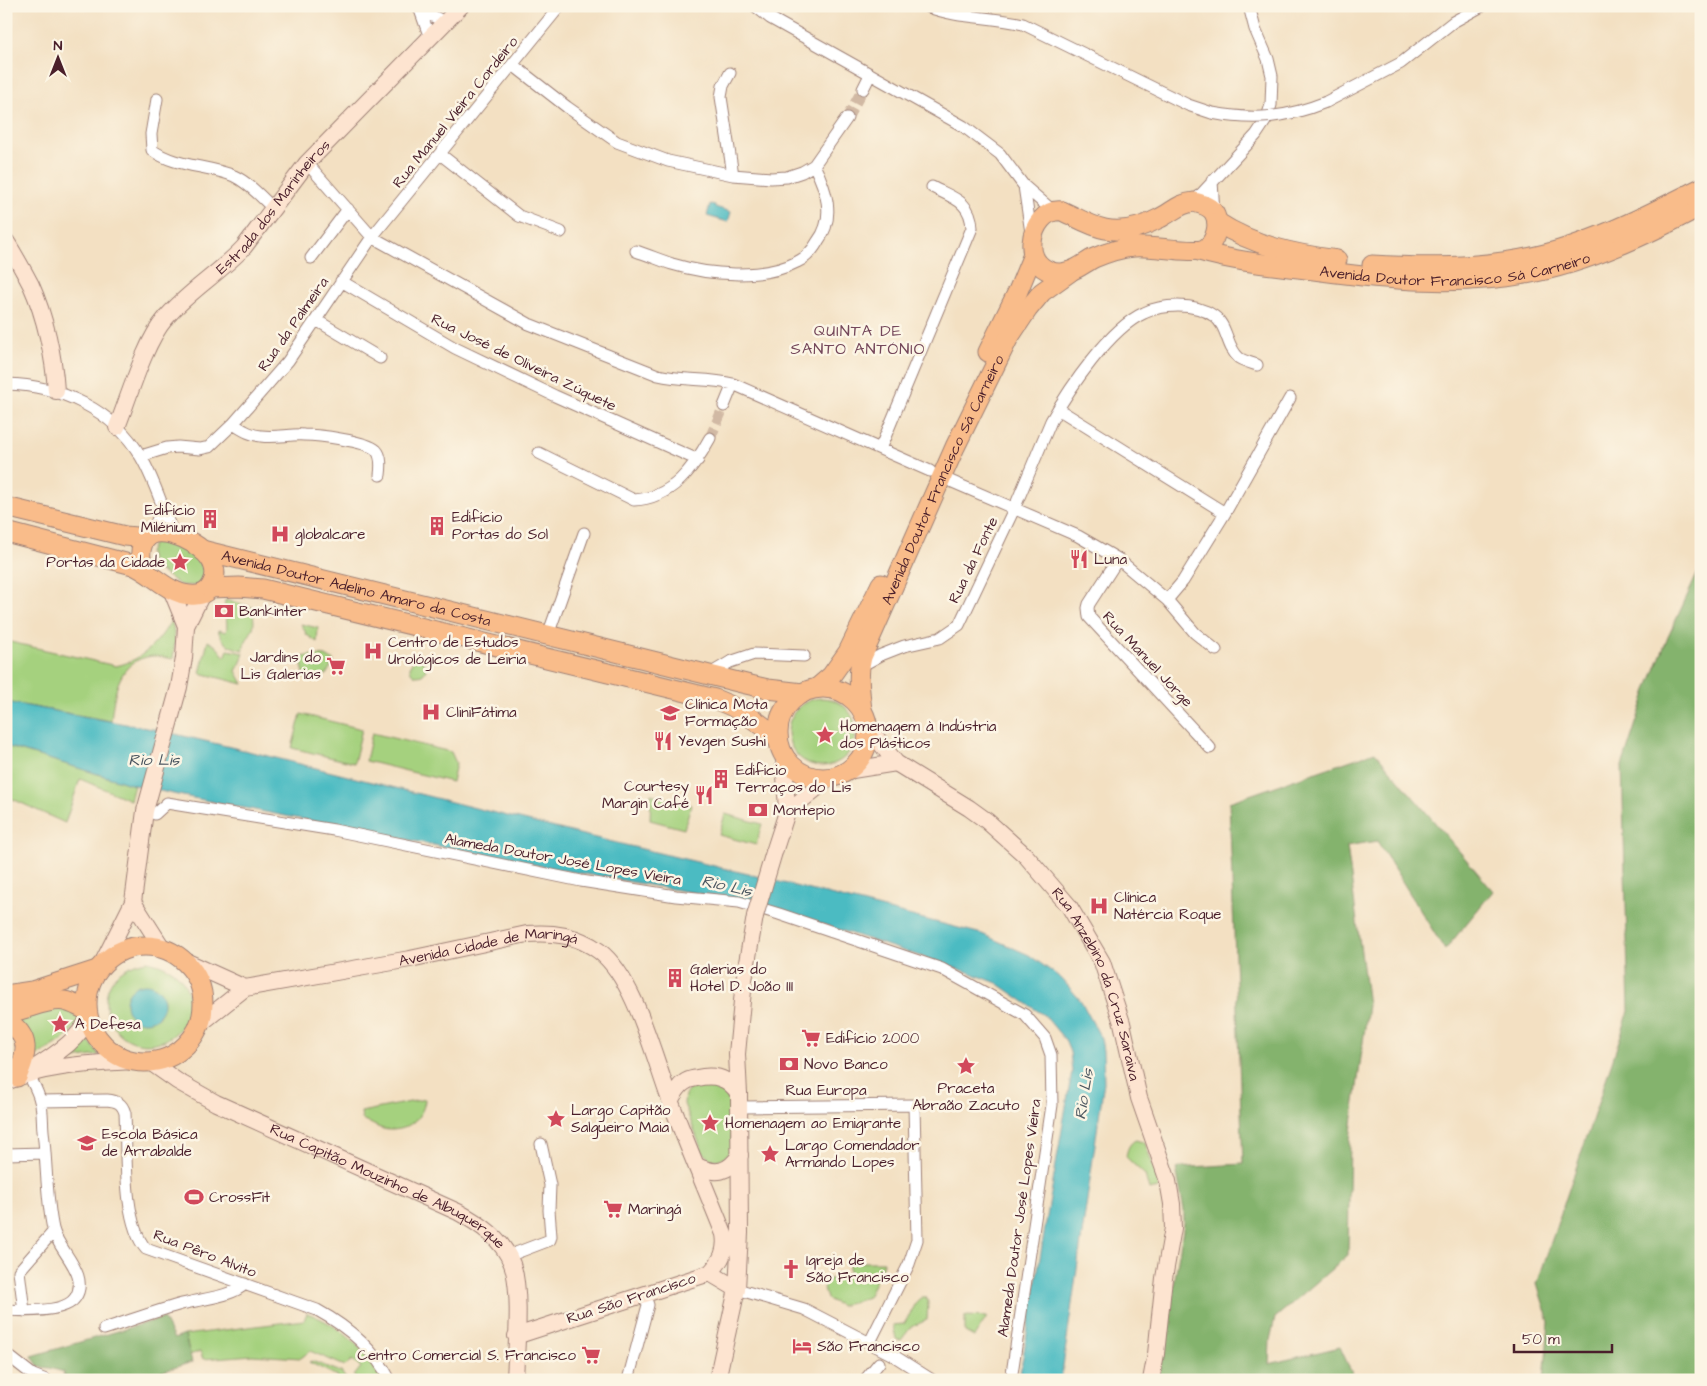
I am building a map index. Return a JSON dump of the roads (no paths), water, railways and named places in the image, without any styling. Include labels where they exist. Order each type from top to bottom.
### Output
[{"type":"main road","name":"Estrada dos Marinheiros","points":[[117,427],[146,352],[160,325],[172,311],[233,258],[307,163],[461,6]]},
{"type":"main road","name":"Avenida Doutor Francisco Sá Carneiro","points":[[1194,202],[1209,208],[1215,218],[1247,239],[1270,247],[1313,257],[1359,264],[1395,266],[1489,264],[1528,258],[1571,247],[1612,232],[1701,188]]},
{"type":"main road","points":[[1070,272],[1058,272],[1044,268],[1032,257],[1032,238],[1043,217],[1053,211],[1062,211],[1105,230],[1128,230],[1147,225],[1177,207],[1194,202]]},
{"type":"main road","name":"Avenida Doutor Francisco Sá Carneiro","points":[[810,690],[831,676],[848,652],[936,474],[1008,339],[1042,292],[1094,258],[1121,249],[1152,247],[1199,251],[1236,260],[1372,278],[1442,280],[1507,277],[1569,264],[1636,238],[1701,206]]},
{"type":"main road","points":[[1199,251],[1212,242],[1215,218]]},
{"type":"main road","points":[[6,241],[31,286],[44,323],[56,391]]},
{"type":"main road","name":"Avenida Doutor Francisco Sá Carneiro","points":[[865,718],[858,682],[860,667],[867,644],[936,474],[943,442],[1018,291],[1032,257]]},
{"type":"main road","points":[[6,507],[126,536],[149,536],[164,532],[173,534],[202,550],[212,561],[215,570],[214,580],[186,626],[182,672],[151,809],[133,902],[88,989],[87,1014],[83,1029],[76,1038],[17,1077]]},
{"type":"main road","points":[[6,532],[124,562],[144,570],[171,589],[184,594],[206,591]]},
{"type":"main road","points":[[144,570],[139,554],[149,536]]},
{"type":"main road","name":"Avenida Doutor Adelino Amaro da Costa","points":[[202,550],[768,689],[810,690]]},
{"type":"main road","name":"Avenida Doutor Adelino Amaro da Costa","points":[[206,591],[239,587],[263,589],[715,699],[748,715],[761,724],[781,748]]},
{"type":"main road","points":[[171,589],[186,626]]},
{"type":"main road","points":[[717,1380],[737,1289],[740,1233],[740,1155],[737,1054],[744,980],[755,916],[788,812],[778,726],[782,713],[790,702],[810,690],[830,688],[843,692],[854,700],[865,718],[868,740],[864,752],[857,763],[838,774],[788,812]]},
{"type":"main road","name":"Rua Anzebino da Cruz Saraiva","points":[[865,718],[896,763],[969,808],[987,821],[1026,856],[1069,906],[1102,962],[1122,1023],[1139,1098],[1168,1181],[1170,1192],[1172,1228],[1151,1380]]},
{"type":"main road","points":[[781,748],[793,766],[803,774],[816,778],[896,763]]},
{"type":"main road","points":[[133,902],[163,949]]},
{"type":"main road","name":"Avenida Cidade de Maringá","points":[[200,1024],[245,988],[410,958],[527,934],[545,932],[572,936],[585,942],[599,951],[618,971],[652,1045],[670,1101],[725,1240],[721,1259],[710,1272]]},
{"type":"main road","points":[[6,995],[32,991],[100,967],[112,955],[124,949],[137,946],[163,949],[245,988]]},
{"type":"main road","points":[[17,1077],[89,1064],[131,1061],[150,1062],[166,1058],[181,1050],[189,1043],[200,1024],[203,1006],[202,989],[194,973],[183,960]]},
{"type":"main road","points":[[6,1013],[57,1000],[70,1002],[87,1014],[94,1033],[104,1046],[116,1055],[131,1061]]},
{"type":"main road","points":[[6,1020],[15,1028],[25,1043],[26,1055],[17,1077]]},
{"type":"main road","points":[[717,1076],[737,1054]]},
{"type":"main road","name":"Rua Capitão Mouzinho de Albuquerque","points":[[150,1062],[177,1081],[216,1103],[414,1191],[472,1219],[494,1236],[513,1265],[516,1288],[515,1380]]},
{"type":"main road","points":[[658,1067],[687,1080]]},
{"type":"main road","points":[[670,1101],[678,1088],[687,1080],[717,1076],[734,1086],[739,1100]]},
{"type":"main road","points":[[697,1166],[710,1172],[722,1171],[734,1164],[740,1155]]},
{"type":"main road","name":"Rua São Francisco","points":[[516,1336],[710,1272],[737,1289]]},
{"type":"main road","name":"Rua Anzebino da Cruz Saraiva","points":[[1141,1380],[1164,1278]]},
{"type":"street","name":"Rua Manuel Vieira Cordeiro","points":[[372,237],[560,6]]},
{"type":"street","points":[[755,6],[770,18],[978,136],[1000,154],[1024,186],[1053,211]]},
{"type":"street","points":[[926,6],[937,11],[1023,24],[1188,105],[1212,113],[1252,118],[1273,117],[1306,110],[1326,102],[1401,63],[1453,22],[1482,6]]},
{"type":"street","points":[[1194,202],[1256,135],[1266,120],[1271,105],[1272,76],[1268,59],[1255,29],[1249,6]]},
{"type":"street","points":[[418,8],[446,22]]},
{"type":"street","points":[[418,8],[430,38]]},
{"type":"street","points":[[513,65],[617,142],[668,161],[733,176],[754,178],[787,177],[814,165],[847,118]]},
{"type":"street","points":[[730,73],[723,86],[721,97],[733,176]]},
{"type":"street","points":[[864,90],[870,75]]},
{"type":"street","points":[[157,99],[151,134],[152,150],[165,157],[234,176],[247,184],[273,208]]},
{"type":"street","points":[[440,154],[519,216],[561,232]]},
{"type":"street","points":[[307,163],[372,237],[529,324],[658,375],[674,379],[719,381],[733,384],[1078,536],[1118,560],[1167,600],[1195,633],[1216,650]]},
{"type":"street","points":[[636,251],[673,264],[732,274],[779,270],[798,262],[811,252],[821,238],[827,223],[828,207],[824,185],[814,165]]},
{"type":"street","points":[[1212,182],[1215,218]]},
{"type":"street","points":[[1024,186],[1032,238]]},
{"type":"street","points":[[880,449],[972,228],[970,212],[964,204],[932,187]]},
{"type":"street","points":[[311,258],[348,209]]},
{"type":"street","name":"Rua da Palmeira","points":[[141,456],[166,448],[200,449],[209,446],[233,424],[283,368],[372,237]]},
{"type":"street","name":"Rua José de Oliveira Zúquete","points":[[341,281],[455,348],[555,396],[698,460]]},
{"type":"street","name":"Rua da Fonte","points":[[860,667],[881,655],[904,646],[940,638],[959,625],[1014,509],[1051,421],[1085,369],[1110,340],[1132,320],[1154,309],[1182,306],[1192,307],[1209,313],[1216,317],[1221,324],[1240,358],[1257,365]]},
{"type":"street","points":[[316,320],[380,358]]},
{"type":"street","points":[[6,384],[29,385],[56,391],[86,404],[117,427],[141,456],[155,486],[173,534]]},
{"type":"street","points":[[724,406],[733,384]]},
{"type":"street","points":[[1167,600],[1183,582],[1225,513],[1290,398]]},
{"type":"street","points":[[1058,409],[1225,513]]},
{"type":"street","points":[[233,424],[249,434],[260,436],[303,434],[370,446],[377,451],[380,458],[380,475]]},
{"type":"street","points":[[539,453],[634,500],[665,491],[688,473],[698,460],[710,438]]},
{"type":"street","points":[[149,536],[162,506]]},
{"type":"street","points":[[548,635],[584,533]]},
{"type":"street","name":"Rua Manuel Jorge","points":[[1118,560],[1089,604],[1089,617],[1210,748]]},
{"type":"street","points":[[708,675],[730,662],[754,654],[804,656]]},
{"type":"street","name":"Alameda Doutor José Lopes Vieira","points":[[151,809],[166,803],[334,830],[581,881],[676,896],[739,902],[787,916],[942,969],[1025,1015],[1046,1038],[1051,1055],[1052,1105],[1011,1380]]},
{"type":"street","points":[[6,1310],[50,1309],[72,1302],[79,1289],[80,1282],[53,1232],[40,1101],[17,1077]]},
{"type":"street","name":"Rua Pêro Alvito","points":[[40,1101],[107,1100],[120,1102],[124,1107],[130,1214],[140,1242],[146,1249],[317,1310],[338,1322],[366,1346],[384,1367],[390,1380]]},
{"type":"street","name":"Rua Europa","points":[[739,1100],[914,1105],[916,1240],[909,1264],[870,1342]]},
{"type":"street","points":[[508,1256],[550,1240],[552,1236],[550,1185],[541,1144]]},
{"type":"street","points":[[6,1154],[46,1153]]},
{"type":"street","points":[[24,1311],[19,1271],[53,1232]]},
{"type":"street","points":[[104,1329],[180,1304],[230,1293],[240,1289],[244,1284]]},
{"type":"street","name":"Rua São Francisco","points":[[737,1289],[804,1309],[870,1342],[932,1380]]},
{"type":"street","points":[[628,1380],[648,1305],[644,1294]]},
{"type":"street","points":[[6,1354],[33,1375],[46,1380]]},
{"type":"street","points":[[865,1380],[879,1363]]},
{"type":"water","points":[[710,204],[731,212],[728,222],[707,216]]},
{"type":"water","name":"Rio Lis","points":[[6,702],[158,730],[748,874],[982,934],[1029,955],[1062,979],[1081,1001],[1101,1038],[1103,1051],[1104,1082],[1061,1380],[1019,1380],[1072,1071],[1070,1052],[1065,1040],[1045,1016],[997,983],[776,909],[742,901],[567,871],[134,785],[6,746]]},
{"type":"water","points":[[145,984],[158,990],[164,1003],[158,1016],[145,1022],[132,1016],[126,1003],[132,990]]},
{"type":"tunnel","points":[[847,118],[863,89]]},
{"type":"tunnel","points":[[710,438],[724,406]]},
{"type":"place","name":"Edifício Milénium","points":[[210,519]]},
{"type":"place","name":"Edifício Portas do Sol","points":[[437,526]]},
{"type":"place","name":"globalcare","points":[[280,534]]},
{"type":"place","name":"Luna","points":[[1079,559]]},
{"type":"place","name":"Portas da Cidade","points":[[180,562]]},
{"type":"place","name":"Bankinter","points":[[224,611]]},
{"type":"place","name":"Centro de Estudos Urológicos de Leiria","points":[[373,651]]},
{"type":"place","name":"Jardins do Lis Galerias","points":[[336,666]]},
{"type":"place","name":"CliniFátima","points":[[431,712]]},
{"type":"place","name":"Clínica Mota Formação","points":[[670,713]]},
{"type":"place","name":"Homenagem à Indústria dos Plásticos","points":[[825,735]]},
{"type":"place","name":"Yevgen Sushi","points":[[663,741]]},
{"type":"place","name":"Edifício Terraços do Lis","points":[[721,779]]},
{"type":"place","name":"Courtesy Margin Café","points":[[704,795]]},
{"type":"place","name":"Montepio","points":[[758,810]]},
{"type":"place","name":"Clínica Natércia Roque","points":[[1099,906]]},
{"type":"place","name":"Galerias do Hotel D. João III","points":[[675,978]]},
{"type":"place","name":"A Defesa","points":[[60,1024]]},
{"type":"place","name":"Edifício 2000","points":[[811,1038]]},
{"type":"place","name":"Novo Banco","points":[[789,1064]]},
{"type":"place","name":"Praceta Abraão Zacuto","points":[[966,1066]]},
{"type":"place","name":"Largo Capitão Salgueiro Maia","points":[[556,1119]]},
{"type":"place","name":"Homenagem ao Emigrante","points":[[710,1123]]},
{"type":"place","name":"Escola Básica de Arrabalde","points":[[87,1143]]},
{"type":"place","name":"Largo Comendador Armando Lopes","points":[[770,1154]]},
{"type":"place","name":"CrossFit","points":[[194,1197]]},
{"type":"place","name":"Maringá","points":[[613,1209]]},
{"type":"place","name":"Igreja de São Francisco","points":[[791,1269]]},
{"type":"place","name":"São Francisco","points":[[802,1346]]},
{"type":"place","name":"Centro Comercial S. Francisco","points":[[591,1355]]},
{"type":"district","name":"QUINTA DE SANTO ANTÓNIO","points":[[858,339]]}]
